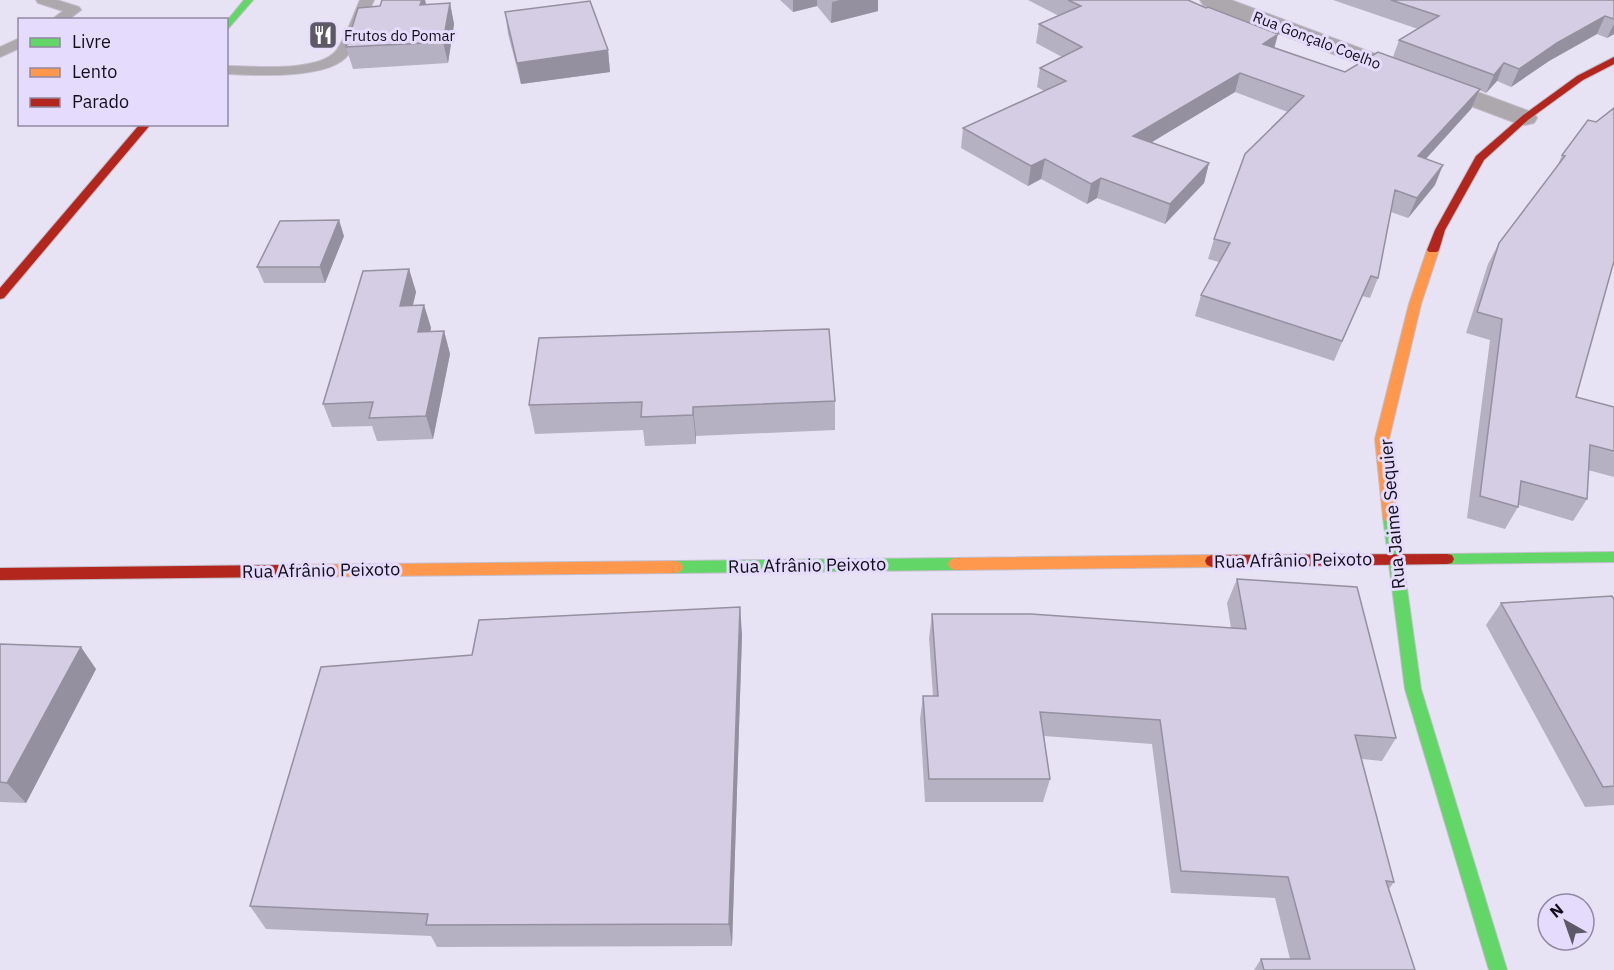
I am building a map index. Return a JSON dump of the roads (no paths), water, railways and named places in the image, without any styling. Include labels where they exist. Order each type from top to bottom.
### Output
[{"type":"street","points":[[228,26],[249,0]]},
{"type":"street","name":"Rua Gonçalo Coelho","points":[[1211,0],[1525,118]]},
{"type":"street","name":"Rua Jaime Sequier","points":[[1498,970],[1413,688],[1394,559],[1382,439],[1415,304],[1440,230],[1480,158],[1525,118],[1580,78],[1614,60]]},
{"type":"street","points":[[0,295],[144,126]]},
{"type":"street","name":"Rua Afrânio Peixoto","points":[[0,574],[1614,557]]},
{"type":"lane","points":[[43,0],[74,10],[61,18]]},
{"type":"lane","points":[[228,70],[290,69],[318,65],[334,59],[341,54],[367,0]]},
{"type":"lane","points":[[0,54],[18,43]]},
{"type":"place","name":"Frutos do Pomar","points":[[323,35]]}]
